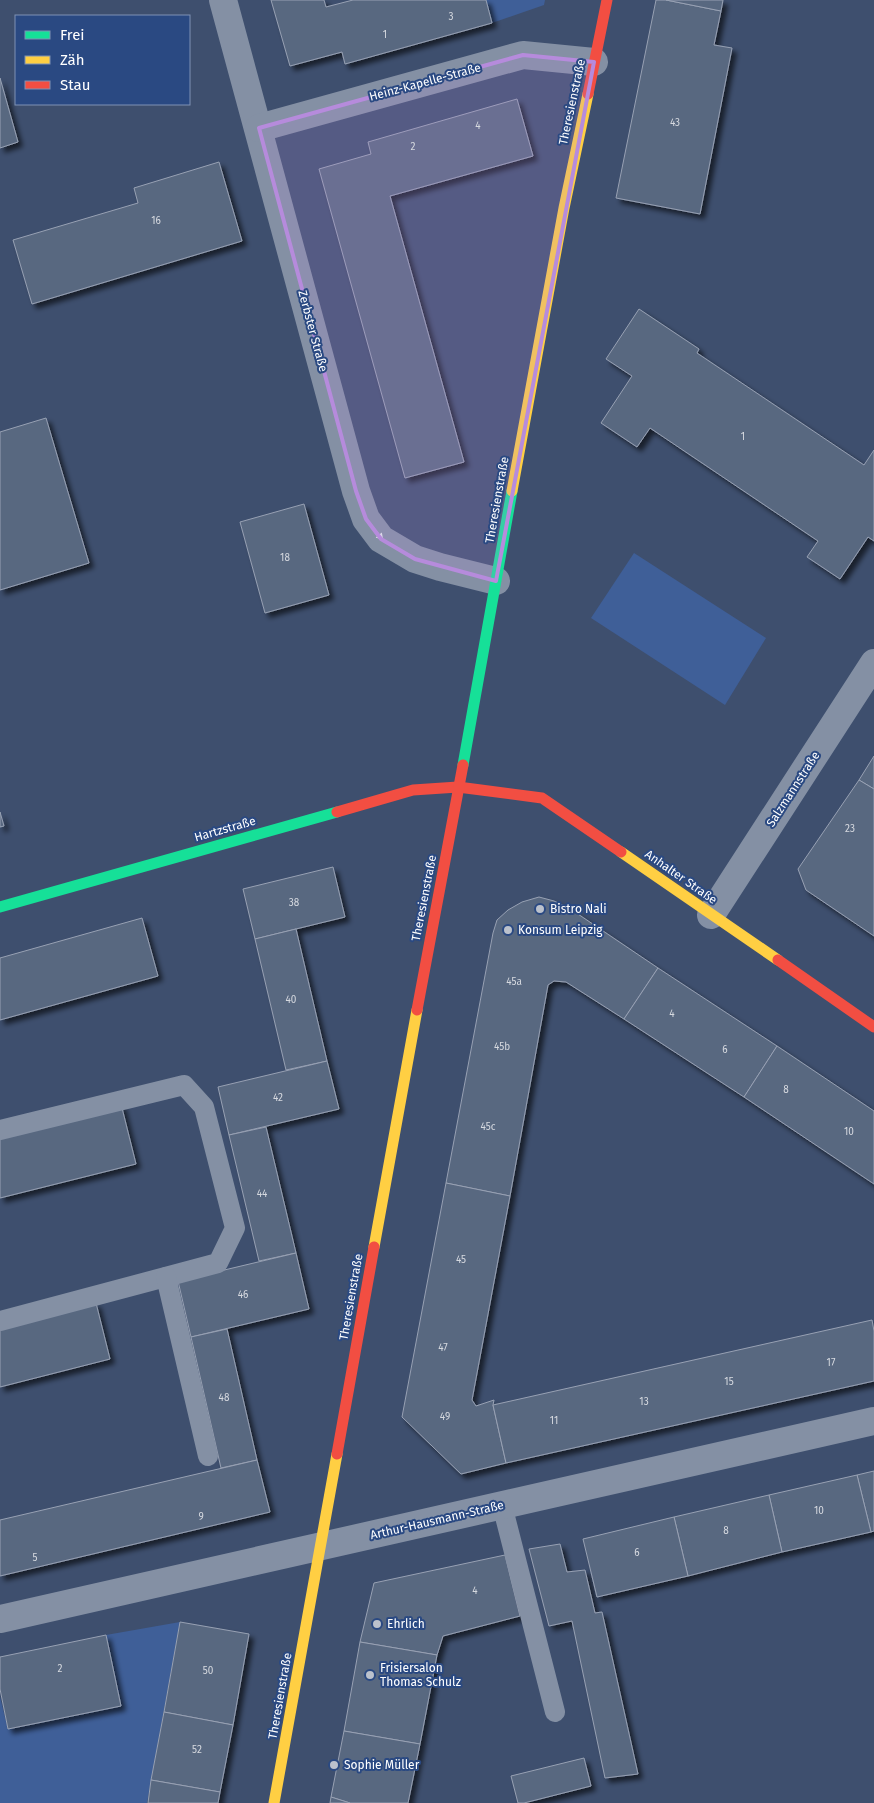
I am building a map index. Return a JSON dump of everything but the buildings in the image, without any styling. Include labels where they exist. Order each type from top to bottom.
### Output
[{"type":"main road","name":"Theresienstraße","points":[[274,1803],[403,1081],[564,208],[607,0]]},
{"type":"main road","name":"Hartzstraße","points":[[0,907],[413,790],[458,786]]},
{"type":"main road","name":"Anhalter Straße","points":[[458,786],[542,798],[874,1027]]},
{"type":"street","name":"Zerbster Straße","points":[[223,0],[356,491],[366,519],[381,539],[415,558],[440,567],[496,581]]},
{"type":"street","name":"Heinz-Kapelle-Straße","points":[[259,128],[523,55],[594,62]]},
{"type":"street","name":"Salzmannstraße","points":[[711,915],[874,663]]},
{"type":"street","name":"Arthur-Hausmann-Straße","points":[[0,1619],[874,1421]]},
{"type":"lane","points":[[0,1130],[184,1084],[204,1107],[235,1228],[218,1263],[0,1321]]},
{"type":"lane","points":[[166,1277],[208,1456]]},
{"type":"lane","points":[[502,1505],[555,1712]]},
{"type":"highlighted area","points":[[523,55],[594,62],[496,581],[415,559],[381,539],[366,519],[356,491],[259,128]]},
{"type":"shaded area","points":[[486,0],[545,0],[544,5],[492,23]]},
{"type":"shaded area","points":[[634,553],[766,638],[725,705],[591,618]]},
{"type":"shaded area","points":[[180,1622],[147,1803],[0,1803],[0,1697],[8,1729],[121,1706],[106,1635]]},
{"type":"traffic: fast","points":[[463,765],[512,491]]},
{"type":"traffic: fast","points":[[0,907],[337,812]]},
{"type":"traffic: slow","points":[[512,491],[564,208],[588,94]]},
{"type":"traffic: slow","points":[[621,852],[778,960]]},
{"type":"traffic: slow","points":[[374,1247],[417,1010]]},
{"type":"traffic: slow","points":[[274,1803],[337,1454]]},
{"type":"traffic: jam","points":[[588,94],[607,0]]},
{"type":"traffic: jam","points":[[417,1010],[463,765]]},
{"type":"traffic: jam","points":[[337,812],[413,790],[458,787],[542,798],[621,852]]},
{"type":"traffic: jam","points":[[778,960],[874,1027]]},
{"type":"traffic: jam","points":[[337,1454],[374,1247]]},
{"type":"place","name":"Bistro Nali","points":[[540,909]]},
{"type":"place","name":"Konsum Leipzig","points":[[508,930]]},
{"type":"place","name":"Ehrlich","points":[[377,1624]]},
{"type":"place","name":"Frisiersalon Thomas Schulz","points":[[370,1675]]},
{"type":"place","name":"Sophie Müller","points":[[334,1765]]}]
